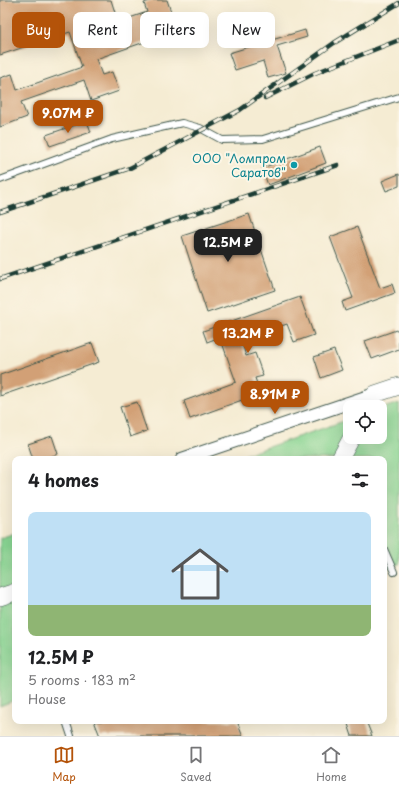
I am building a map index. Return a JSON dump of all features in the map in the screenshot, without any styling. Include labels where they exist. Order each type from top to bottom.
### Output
[{"type":"street","points":[[372,400],[399,386]]},
{"type":"street","points":[[192,456],[343,409]]},
{"type":"street","points":[[342,456],[348,444]]},
{"type":"street","points":[[0,597],[12,593]]},
{"type":"lane","points":[[0,180],[112,139],[182,123],[200,128],[222,140],[263,139],[399,97]]},
{"type":"lane","points":[[387,556],[394,572]]},
{"type":"lane","points":[[67,724],[71,736]]},
{"type":"green space","points":[[399,403],[399,564],[387,569],[387,456],[242,456],[343,421],[343,444],[387,444],[387,407]]},
{"type":"green space","points":[[12,534],[12,701],[0,706],[0,538]]},
{"type":"building","points":[[0,0],[111,0],[115,12],[73,12],[73,41],[70,32],[65,34],[65,12],[12,12],[12,48],[21,48],[0,55]]},
{"type":"building","points":[[152,0],[167,0],[171,12],[147,12],[144,3]]},
{"type":"building","points":[[140,14],[140,44],[132,46],[132,17]]},
{"type":"building","points":[[305,30],[307,37],[277,46],[286,73],[268,78],[263,61],[235,70],[229,53],[246,48],[275,48],[275,39]]},
{"type":"building","points":[[75,48],[127,48],[96,59],[102,75],[112,72],[119,91],[91,101],[84,80],[21,102],[27,117],[0,127],[0,78],[12,74],[17,90],[82,67]]},
{"type":"building","points":[[87,121],[91,132],[50,146],[46,135]]},
{"type":"building","name":"ООО \"Ломпром Саратов\"","points":[[320,147],[326,163],[268,185],[262,168]]},
{"type":"building","points":[[399,174],[399,186],[386,191],[382,181]]},
{"type":"building","points":[[249,214],[275,290],[207,313],[182,236]]},
{"type":"building","points":[[357,227],[380,288],[392,284],[395,293],[345,311],[342,302],[353,298],[330,237]]},
{"type":"building","points":[[300,297],[314,335],[294,342],[287,324],[241,340],[246,356],[255,353],[263,376],[255,378],[263,400],[244,406],[242,400],[190,419],[184,401],[236,382],[220,337],[207,342],[203,331]]},
{"type":"building","points":[[399,329],[399,349],[372,359],[365,341]]},
{"type":"building","points":[[92,343],[99,362],[0,396],[0,375]]},
{"type":"building","points":[[334,350],[342,370],[321,378],[314,357]]},
{"type":"building","points":[[137,402],[147,431],[130,437],[120,407]]},
{"type":"building","points":[[52,436],[58,454],[52,456],[32,456],[28,444]]},
{"type":"building","points":[[95,724],[238,724],[243,736],[100,736]]},
{"type":"building","points":[[348,724],[367,724],[372,736],[352,736]]},
{"type":"railway","points":[[0,212],[130,168],[240,110],[334,43],[399,3]]},
{"type":"railway","points":[[265,98],[315,73],[399,40]]},
{"type":"railway","points":[[0,279],[338,165]]},
{"type":"place","name":"ООО \"Ломпром Саратов\"","points":[[294,165]]}]
